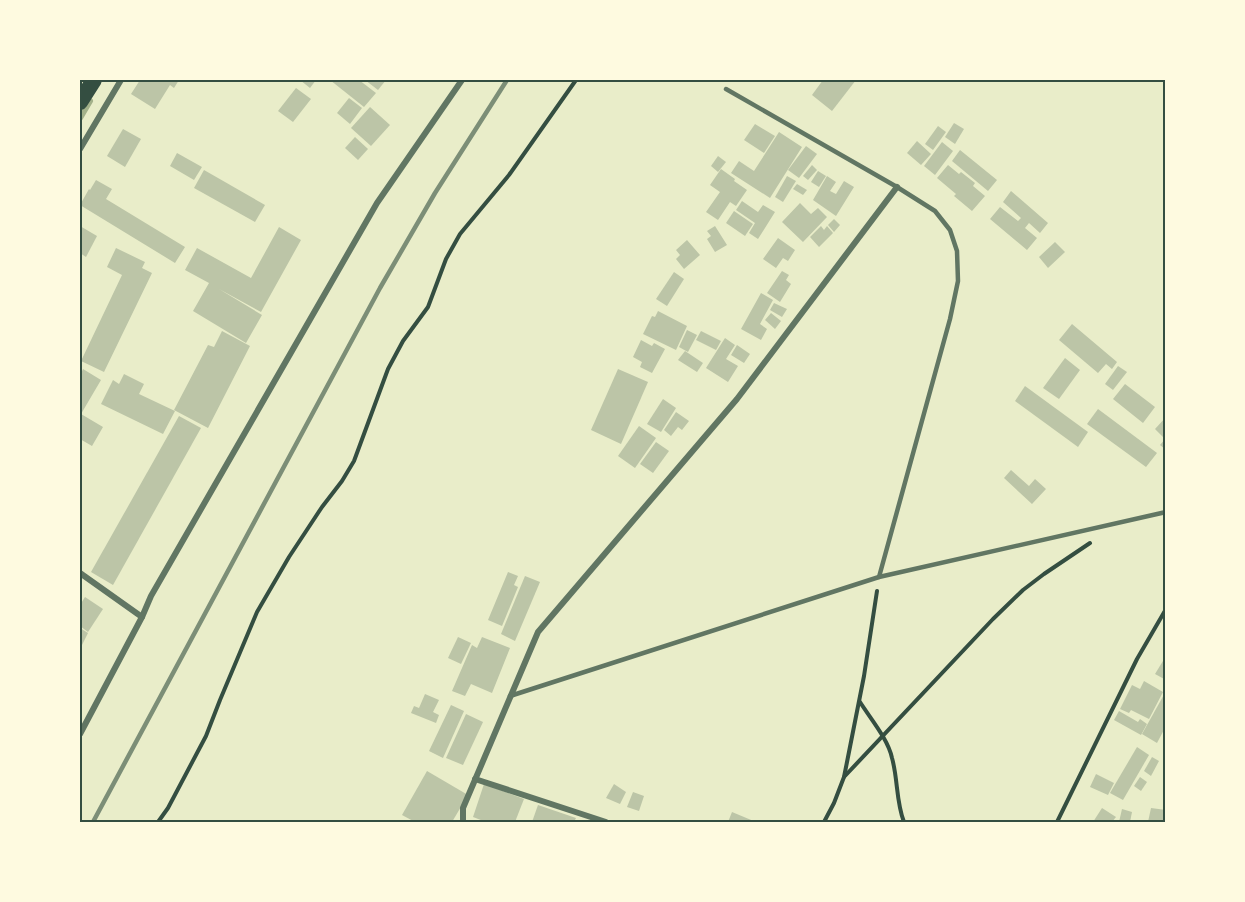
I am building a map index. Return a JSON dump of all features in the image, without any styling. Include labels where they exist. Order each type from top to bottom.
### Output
[{"type":"highway","points":[[80,102],[94,80]]},
{"type":"street","points":[[80,149],[121,80]]},
{"type":"street","points":[[80,734],[151,596],[377,203],[462,80]]},
{"type":"street","points":[[463,822],[463,808],[538,632],[737,399],[897,187]]},
{"type":"street","points":[[80,573],[142,617]]},
{"type":"street","points":[[475,778],[606,822]]},
{"type":"lane","points":[[726,88],[936,211],[950,231],[957,251],[958,281],[950,319],[879,578]]},
{"type":"lane","points":[[510,696],[879,578],[1166,512]]},
{"type":"path","points":[[158,822],[168,808],[206,736],[257,612],[289,557],[354,461],[388,369],[403,341],[428,307],[455,242],[509,175],[576,80]]},
{"type":"path","points":[[844,777],[1023,590],[1091,542]]},
{"type":"path","points":[[824,822],[844,777],[879,578]]},
{"type":"path","points":[[1057,822],[1137,659],[1166,609]]},
{"type":"path","points":[[859,701],[891,754],[904,822]]},
{"type":"building","points":[[140,80],[179,80],[174,88],[170,85],[155,109],[131,94]]},
{"type":"building","points":[[300,80],[316,80],[310,88]]},
{"type":"building","points":[[330,80],[359,80],[376,93],[364,107]]},
{"type":"building","points":[[365,80],[386,80],[378,90]]},
{"type":"building","points":[[823,80],[856,80],[832,111],[812,95]]},
{"type":"building","points":[[296,88],[311,99],[293,122],[278,111]]},
{"type":"building","points":[[349,98],[362,108],[350,124],[337,113]]},
{"type":"building","points":[[370,107],[390,125],[371,146],[351,128]]},
{"type":"building","points":[[954,123],[964,129],[955,144],[945,137]]},
{"type":"building","points":[[755,124],[775,136],[764,153],[744,140]]},
{"type":"building","points":[[938,126],[946,132],[933,150],[925,144]]},
{"type":"building","points":[[123,129],[141,139],[125,167],[107,156]]},
{"type":"building","points":[[779,132],[802,147],[770,198],[731,173],[739,161],[754,171]]},
{"type":"building","points":[[355,137],[368,149],[358,160],[345,148]]},
{"type":"building","points":[[917,141],[931,154],[921,165],[907,153]]},
{"type":"building","points":[[942,142],[953,151],[935,175],[924,166]]},
{"type":"building","points":[[806,146],[817,154],[799,178],[788,170]]},
{"type":"building","points":[[960,150],[997,180],[988,191],[952,161]]},
{"type":"building","points":[[177,153],[202,167],[194,180],[170,166]]},
{"type":"building","points":[[718,156],[726,162],[718,172],[711,166]]},
{"type":"building","points":[[812,165],[817,170],[808,180],[803,176]]},
{"type":"building","points":[[948,165],[975,183],[973,186],[985,196],[972,211],[937,178]]},
{"type":"building","points":[[721,169],[747,190],[736,206],[730,202],[718,220],[706,212],[720,192],[710,185]]},
{"type":"building","points":[[204,170],[265,205],[255,222],[194,188]]},
{"type":"building","points":[[818,171],[826,176],[819,187],[811,182]]},
{"type":"building","points":[[787,176],[796,181],[783,202],[775,197]]},
{"type":"building","points":[[827,176],[836,182],[830,191],[836,194],[844,181],[854,187],[836,216],[813,200]]},
{"type":"building","points":[[96,180],[112,189],[106,199],[185,247],[175,263],[80,205]]},
{"type":"building","points":[[797,184],[807,190],[803,195],[793,189]]},
{"type":"building","points":[[1011,191],[1048,223],[1040,233],[1029,223],[1025,228],[1037,238],[1027,250],[990,219],[1000,207],[1018,221],[1021,218],[1003,202]]},
{"type":"building","points":[[742,201],[758,212],[763,205],[775,212],[758,239],[749,233],[755,223],[736,210]]},
{"type":"building","points":[[800,203],[811,214],[818,208],[827,217],[803,242],[782,222]]},
{"type":"building","points":[[734,211],[753,224],[745,236],[726,223]]},
{"type":"building","points":[[834,219],[840,225],[834,232],[828,225]]},
{"type":"building","points":[[80,226],[97,236],[86,257],[80,253]]},
{"type":"building","points":[[715,226],[727,245],[715,252],[707,239],[711,236],[707,231]]},
{"type":"building","points":[[821,226],[824,230],[827,226],[833,233],[819,247],[810,237]]},
{"type":"building","points":[[279,227],[301,240],[261,312],[219,289],[262,315],[246,343],[193,311],[209,283],[185,270],[197,248],[251,278]]},
{"type":"building","points":[[778,238],[795,250],[788,261],[783,258],[776,268],[763,259]]},
{"type":"building","points":[[687,240],[700,255],[684,269],[676,259],[680,255],[676,250]]},
{"type":"building","points":[[1055,242],[1065,252],[1048,268],[1039,257]]},
{"type":"building","points":[[116,248],[145,262],[142,268],[152,273],[104,372],[81,361],[122,275],[107,267]]},
{"type":"building","points":[[782,271],[789,275],[786,280],[791,284],[780,302],[767,293]]},
{"type":"building","points":[[674,272],[684,279],[667,306],[656,299]]},
{"type":"building","points":[[761,293],[773,300],[760,324],[767,329],[761,340],[741,329]]},
{"type":"building","points":[[774,303],[787,309],[782,317],[770,310]]},
{"type":"building","points":[[658,311],[687,326],[676,350],[643,334],[652,316],[655,317]]},
{"type":"building","points":[[771,313],[781,321],[775,329],[765,320]]},
{"type":"building","points":[[1072,324],[1117,362],[1112,369],[1106,364],[1098,373],[1059,340]]},
{"type":"building","points":[[687,330],[697,335],[688,352],[679,347]]},
{"type":"building","points":[[222,331],[250,346],[208,428],[174,410],[208,345],[214,347]]},
{"type":"building","points":[[701,331],[721,341],[716,350],[696,340]]},
{"type":"building","points":[[725,338],[735,345],[726,359],[738,366],[728,382],[706,368]]},
{"type":"building","points":[[641,340],[665,349],[652,373],[640,367],[642,362],[633,357]]},
{"type":"building","points":[[737,345],[750,354],[744,363],[731,355]]},
{"type":"building","points":[[685,351],[703,363],[697,372],[678,360]]},
{"type":"building","points":[[1065,358],[1080,370],[1059,399],[1043,388]]},
{"type":"building","points":[[1118,366],[1127,372],[1113,390],[1105,384]]},
{"type":"building","points":[[83,369],[101,380],[81,414],[103,427],[92,446],[80,439],[80,375]]},
{"type":"building","points":[[618,369],[648,382],[621,444],[591,430]]},
{"type":"building","points":[[124,374],[144,384],[139,394],[175,411],[163,434],[101,404],[113,380],[119,384]]},
{"type":"building","points":[[1125,384],[1155,407],[1143,423],[1113,399]]},
{"type":"building","points":[[1025,386],[1088,432],[1078,447],[1015,401]]},
{"type":"building","points":[[663,399],[676,408],[661,432],[647,424]]},
{"type":"building","points":[[1098,409],[1157,453],[1146,467],[1087,424]]},
{"type":"building","points":[[676,412],[689,421],[682,430],[678,427],[671,436],[664,430]]},
{"type":"building","points":[[179,416],[201,428],[113,585],[91,572]]},
{"type":"building","points":[[1166,417],[1166,450],[1160,445],[1165,439],[1155,429]]},
{"type":"building","points":[[639,426],[656,438],[635,468],[618,456]]},
{"type":"building","points":[[656,442],[669,451],[653,473],[640,464]]},
{"type":"building","points":[[1011,470],[1029,486],[1035,479],[1046,489],[1032,504],[1004,478]]},
{"type":"building","points":[[508,572],[518,576],[514,585],[518,587],[502,626],[488,620]]},
{"type":"building","points":[[525,576],[540,582],[515,641],[501,634]]},
{"type":"building","points":[[85,597],[103,609],[88,632],[80,626],[80,605]]},
{"type":"building","points":[[80,628],[88,633],[80,649]]},
{"type":"building","points":[[458,637],[471,643],[461,664],[448,658]]},
{"type":"building","points":[[482,637],[510,648],[492,693],[471,684],[465,696],[452,691],[472,645],[477,648]]},
{"type":"building","points":[[1166,656],[1166,680],[1155,674]]},
{"type":"building","points":[[1144,681],[1163,692],[1149,719],[1131,710],[1129,713],[1120,709],[1132,685],[1140,689]]},
{"type":"building","points":[[1166,691],[1166,726],[1157,743],[1142,734]]},
{"type":"building","points":[[425,694],[439,700],[433,712],[439,715],[436,723],[411,713],[414,706],[419,708]]},
{"type":"building","points":[[451,705],[464,711],[443,758],[429,751]]},
{"type":"building","points":[[1119,711],[1138,722],[1140,719],[1147,724],[1141,735],[1114,720]]},
{"type":"building","points":[[466,714],[483,722],[463,765],[446,758]]},
{"type":"building","points":[[1137,747],[1149,755],[1123,800],[1110,793]]},
{"type":"building","points":[[1152,757],[1159,761],[1151,776],[1144,771]]},
{"type":"building","points":[[427,771],[468,795],[452,822],[415,822],[402,815]]},
{"type":"building","points":[[1096,774],[1114,783],[1108,795],[1090,787]]},
{"type":"building","points":[[1140,777],[1147,782],[1141,791],[1134,786]]},
{"type":"building","points":[[484,784],[524,799],[515,822],[486,822],[473,817]]},
{"type":"building","points":[[614,784],[626,792],[620,804],[606,798]]},
{"type":"building","points":[[633,792],[644,796],[639,811],[627,807]]},
{"type":"building","points":[[538,805],[576,818],[574,822],[532,822]]},
{"type":"building","points":[[1102,808],[1116,817],[1112,822],[1093,822]]},
{"type":"building","points":[[1151,808],[1166,810],[1166,822],[1148,822]]},
{"type":"building","points":[[1122,809],[1132,812],[1130,822],[1119,822]]},
{"type":"building","points":[[732,812],[756,822],[728,822]]},
{"type":"waterway","points":[[80,118],[90,101]]},
{"type":"railway","points":[[93,822],[380,288],[435,193],[507,80]]}]
